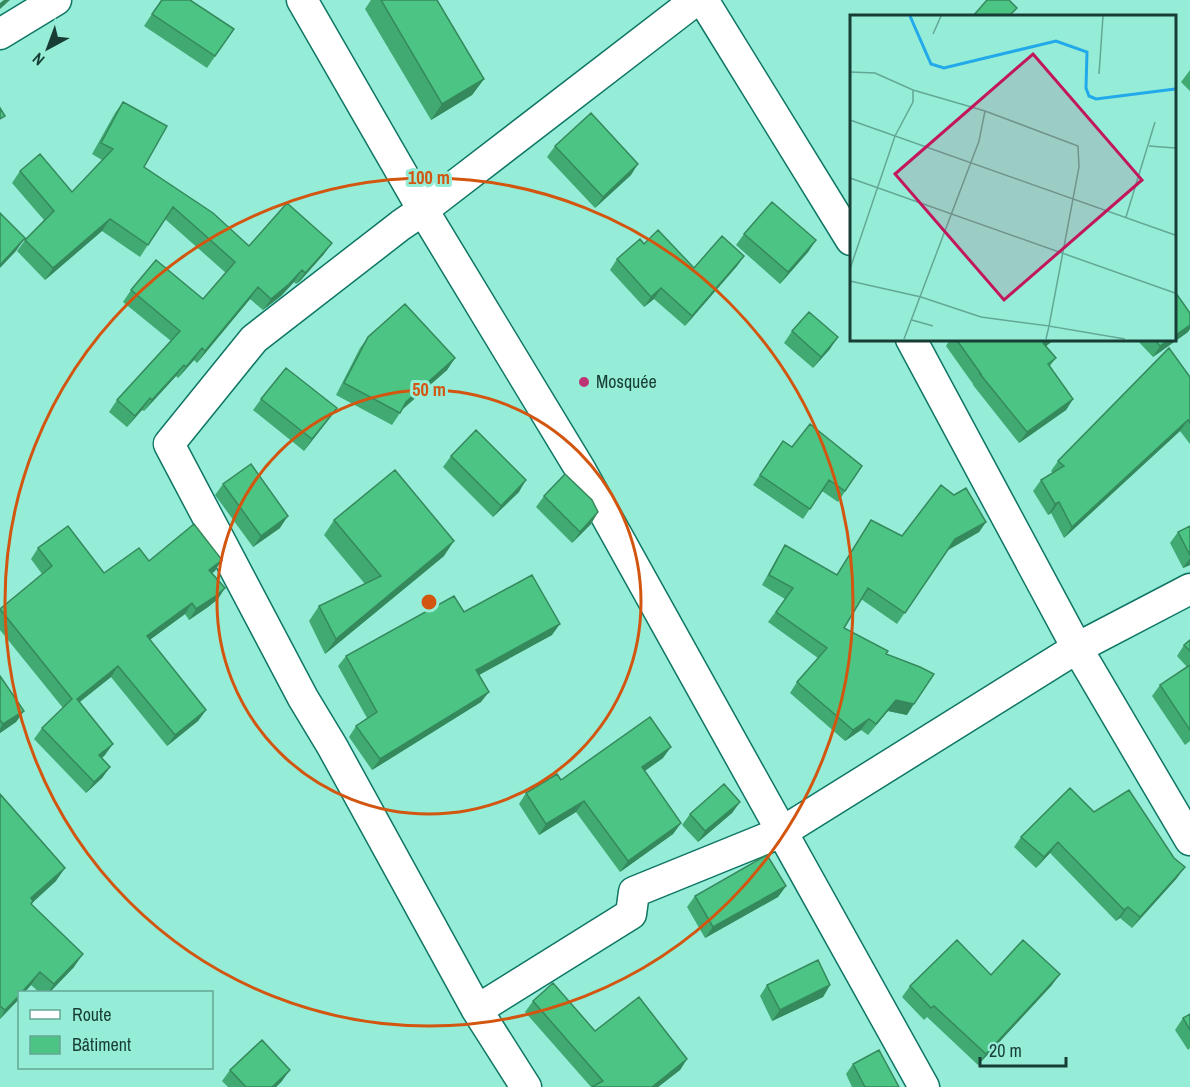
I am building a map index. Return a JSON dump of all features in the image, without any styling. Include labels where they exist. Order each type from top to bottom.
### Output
[{"type":"street","points":[[0,34],[56,0]]},
{"type":"street","points":[[303,0],[423,210],[580,469],[924,1087]]},
{"type":"street","points":[[526,1087],[477,1010],[332,746],[303,698],[169,444],[254,339],[696,0]]},
{"type":"street","points":[[703,0],[850,238]]},
{"type":"street","points":[[912,340],[1077,648],[1190,840]]},
{"type":"street","points":[[477,1010],[631,914],[634,892],[782,832],[1077,648],[1190,589]]},
{"type":"building","points":[[162,0],[190,0],[234,29],[215,56],[152,14]]},
{"type":"building","points":[[381,0],[437,0],[484,79],[442,104]]},
{"type":"building","points":[[987,0],[1009,0],[1017,8],[1010,15],[974,15]]},
{"type":"building","points":[[123,102],[167,126],[144,167],[213,213],[249,246],[287,203],[332,243],[305,273],[302,270],[271,299],[258,287],[205,351],[202,348],[152,400],[150,398],[135,416],[117,400],[180,331],[131,290],[156,260],[203,299],[235,262],[173,207],[148,245],[110,219],[53,268],[25,240],[54,211],[20,171],[40,154],[72,192],[113,149],[101,143]]},
{"type":"building","points":[[0,108],[5,116],[0,119]]},
{"type":"building","points":[[591,113],[638,164],[603,197],[555,146]]},
{"type":"building","points":[[772,202],[816,240],[788,272],[744,234]]},
{"type":"building","points":[[0,213],[25,238],[0,265]]},
{"type":"building","points":[[658,230],[694,268],[722,236],[744,256],[692,316],[661,288],[651,297],[617,259],[640,239],[644,244]]},
{"type":"building","points":[[1175,292],[1190,313],[1190,325],[1175,336]]},
{"type":"building","points":[[405,304],[455,358],[406,402],[400,413],[344,383],[368,337]]},
{"type":"building","points":[[809,312],[838,337],[821,357],[792,331]]},
{"type":"building","points":[[957,340],[1047,340],[1043,343],[1056,358],[1048,364],[1073,399],[1027,432]]},
{"type":"building","points":[[1155,340],[1169,340],[1160,346]]},
{"type":"building","points":[[1169,348],[1190,377],[1190,423],[1188,420],[1072,527],[1059,502],[1055,504],[1041,480],[1064,466],[1058,461]]},
{"type":"building","points":[[286,368],[337,408],[312,439],[261,399]]},
{"type":"building","points":[[810,424],[862,466],[845,491],[829,480],[810,509],[760,475],[783,441],[792,447]]},
{"type":"building","points":[[476,430],[526,480],[501,506],[451,456]]},
{"type":"building","points":[[251,464],[288,516],[261,536],[223,484]]},
{"type":"building","points":[[395,470],[454,541],[336,639],[319,606],[381,576],[334,520]]},
{"type":"building","points":[[565,474],[592,500],[598,512],[580,532],[544,496]]},
{"type":"building","points":[[941,485],[954,495],[966,488],[986,522],[955,539],[905,613],[868,588],[844,628],[888,651],[886,654],[934,674],[914,704],[896,700],[876,724],[869,719],[853,730],[797,682],[827,648],[776,612],[793,588],[769,575],[785,545],[837,575],[871,520],[902,536]]},
{"type":"building","points":[[194,524],[222,560],[209,570],[225,588],[196,609],[192,603],[147,636],[206,710],[175,735],[118,666],[77,699],[113,744],[99,755],[110,767],[94,782],[42,728],[72,699],[0,609],[52,566],[38,548],[68,526],[104,573],[139,548],[149,561]]},
{"type":"building","points":[[1190,526],[1190,555],[1178,532]]},
{"type":"building","points":[[532,575],[560,624],[476,670],[489,692],[380,759],[356,726],[377,712],[346,656],[454,596],[464,612]]},
{"type":"building","points":[[1190,640],[1190,651],[1184,645]]},
{"type":"building","points":[[1190,665],[1190,730],[1160,685]]},
{"type":"building","points":[[0,676],[24,711],[3,724],[0,720]]},
{"type":"building","points":[[650,717],[671,747],[642,767],[681,823],[628,861],[584,801],[546,824],[526,793],[557,774],[561,780]]},
{"type":"building","points":[[724,784],[740,802],[705,831],[690,814]]},
{"type":"building","points":[[1070,788],[1094,812],[1129,790],[1174,858],[1185,867],[1140,917],[1128,907],[1124,910],[1058,842],[1044,857],[1021,837]]},
{"type":"building","points":[[0,794],[65,868],[31,898],[33,901],[31,904],[83,954],[54,984],[40,972],[23,991],[18,991],[18,997],[5,1010],[0,1006]]},
{"type":"building","points":[[767,855],[786,886],[713,927],[695,896]]},
{"type":"building","points":[[957,940],[991,975],[1023,940],[1060,974],[986,1054],[934,1006],[931,1008],[910,986]]},
{"type":"building","points":[[818,960],[830,985],[780,1010],[767,985]]},
{"type":"building","points":[[553,983],[595,1031],[639,997],[687,1059],[652,1087],[592,1087],[603,1081],[533,1001]]},
{"type":"building","points":[[1190,1014],[1190,1030],[1183,1018]]},
{"type":"building","points":[[262,1040],[290,1070],[272,1087],[246,1087],[230,1070]]},
{"type":"building","points":[[879,1050],[899,1087],[865,1087],[853,1064]]},
{"type":"place","name":"Mosquée","points":[[584,382]]}]
